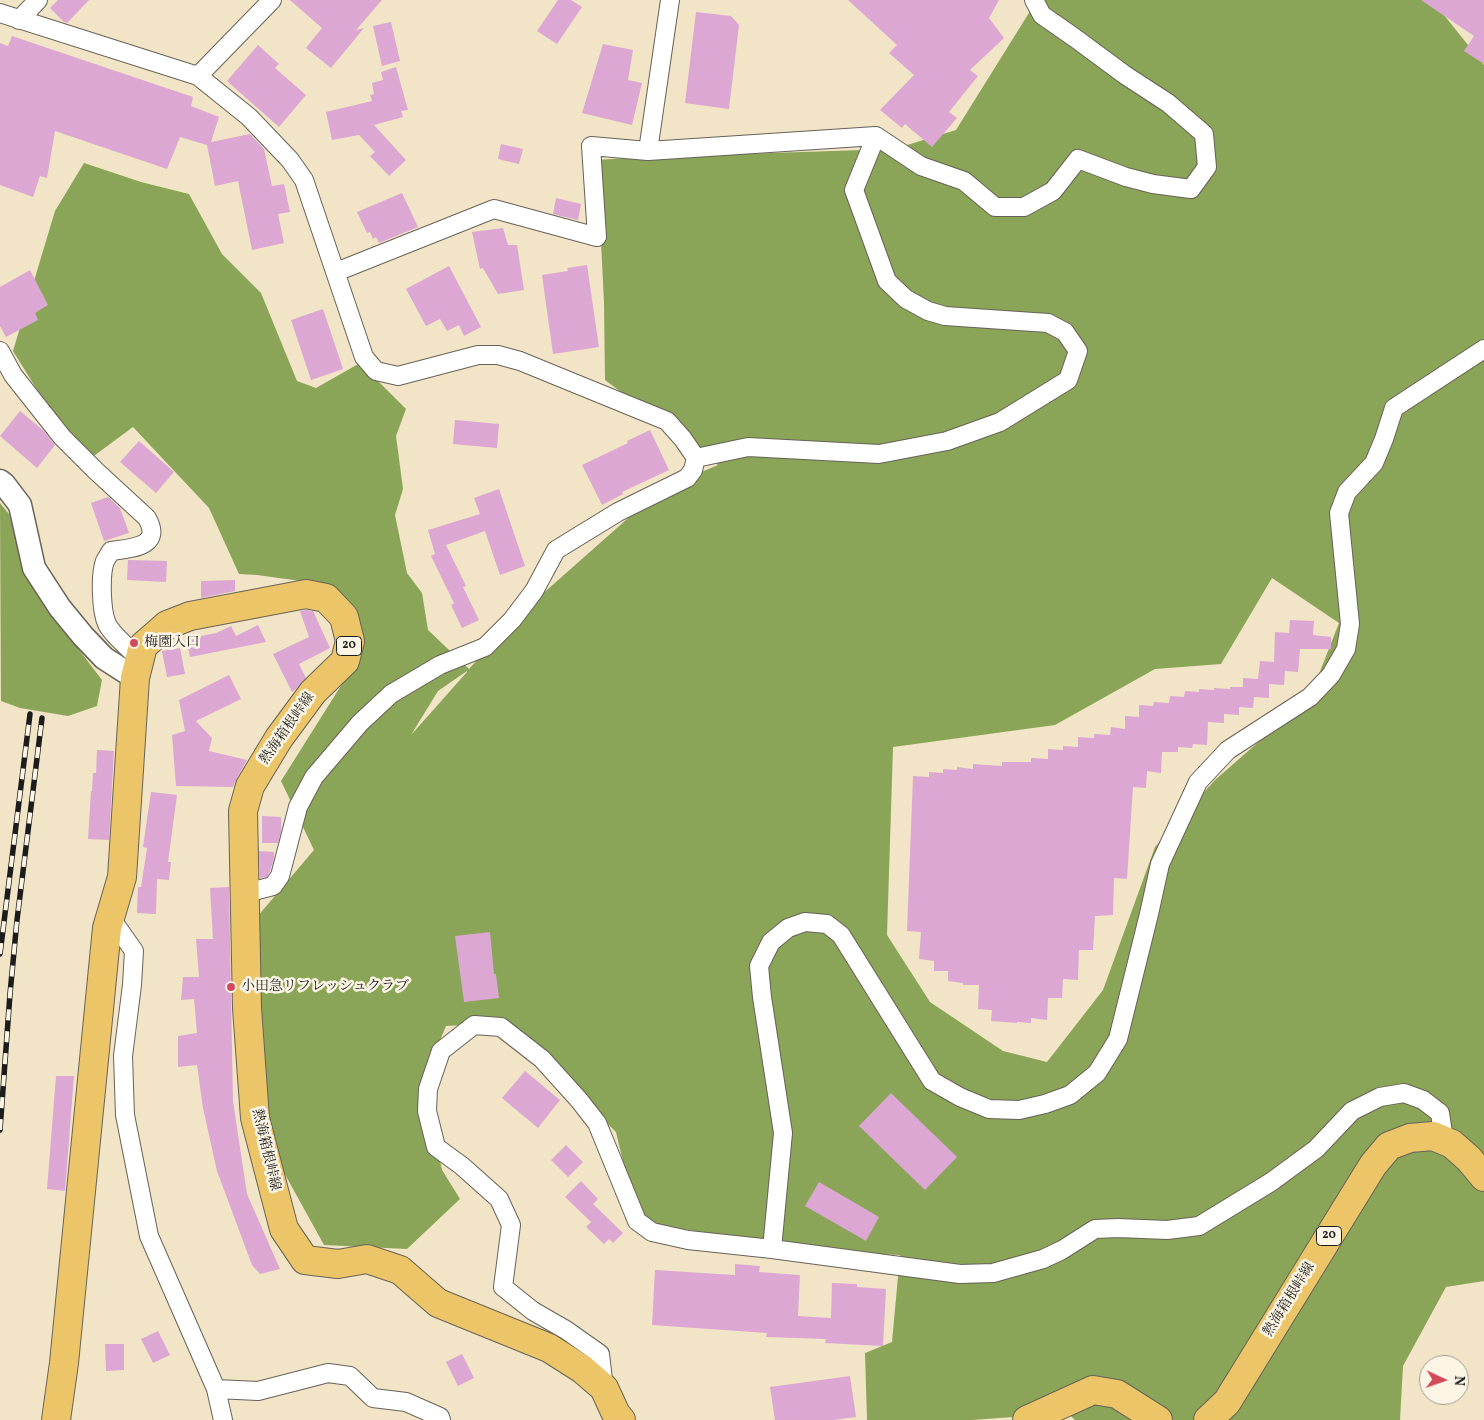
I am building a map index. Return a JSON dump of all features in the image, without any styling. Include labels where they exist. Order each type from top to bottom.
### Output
[{"type":"main road","name":"熱海箱根峠線","points":[[56,1420],[64,1363],[107,928],[122,876],[137,668],[143,646],[167,625],[190,616],[306,594],[326,598],[344,617],[350,641],[345,662],[313,692],[279,738],[250,786],[243,811],[247,1008],[255,1118],[284,1229],[295,1248],[305,1260],[338,1264],[367,1259],[400,1270],[438,1303],[549,1348],[582,1369],[604,1388],[616,1414],[621,1420]]},
{"type":"main road","name":"熱海箱根峠線","points":[[1208,1420],[1228,1402],[1373,1165],[1389,1146],[1410,1138],[1433,1136],[1452,1144],[1469,1159],[1484,1177]]},
{"type":"main road","points":[[1028,1420],[1093,1390],[1117,1394],[1158,1420]]},
{"type":"street","points":[[19,20],[38,0]]},
{"type":"street","points":[[198,76],[272,0]]},
{"type":"street","points":[[648,151],[670,0]]},
{"type":"street","points":[[336,272],[494,209],[598,237],[591,146],[648,151],[876,136],[921,166],[964,181],[995,207],[1024,207],[1053,191],[1078,159],[1126,177],[1153,184],[1191,189],[1207,167],[1204,134],[1168,103],[1125,75],[1042,15],[1034,0]]},
{"type":"street","points":[[0,13],[198,76],[249,117],[290,160],[304,180],[364,357],[376,371],[398,376],[478,355],[498,355],[520,361],[667,421],[696,458],[693,470],[687,478],[618,512],[556,550],[534,592],[512,620],[485,646],[440,665],[391,694],[360,723],[314,776],[298,808],[280,876],[273,886],[246,893]]},
{"type":"street","points":[[696,458],[748,447],[880,454],[947,441],[1000,422],[1068,380],[1078,351],[1064,332],[1048,324],[945,316],[928,312],[906,299],[886,281],[854,190],[876,136]]},
{"type":"street","points":[[772,1249],[783,1133],[759,966],[771,942],[788,928],[805,922],[827,924],[841,935],[932,1081],[960,1097],[989,1109],[1019,1110],[1045,1104],[1070,1095],[1098,1073],[1118,1039],[1150,914],[1160,864],[1198,782],[1228,750],[1310,697],[1331,675],[1346,649],[1350,624],[1338,513],[1347,492],[1374,463],[1394,408],[1484,349]]},
{"type":"street","points":[[0,351],[13,375],[62,437],[147,518],[152,527],[152,536],[147,543],[136,547],[111,551],[105,562],[102,581],[104,612],[107,624],[137,668]]},
{"type":"street","points":[[0,481],[20,505],[34,568],[60,608],[104,658],[137,668]]},
{"type":"street","points":[[110,917],[134,951],[132,985],[123,1056],[125,1115],[149,1236],[216,1389],[223,1420]]},
{"type":"street","points":[[604,1388],[600,1354],[566,1330],[533,1311],[503,1287],[511,1224],[499,1199],[462,1166],[436,1147],[427,1111],[428,1089],[441,1051],[474,1026],[501,1027],[542,1060],[579,1100],[597,1123],[637,1220],[652,1232],[688,1240],[960,1274],[993,1273],[1043,1259],[1062,1250],[1095,1229],[1167,1230],[1199,1226],[1271,1182],[1316,1149],[1352,1112],[1380,1097],[1404,1093],[1423,1100],[1440,1112],[1444,1140]]},
{"type":"street","points":[[216,1389],[258,1391],[328,1374],[350,1376],[373,1398],[406,1402],[440,1417],[441,1420]]},
{"type":"green space","points":[[1037,0],[1432,0],[1484,65],[1484,1281],[1446,1287],[1403,1366],[1400,1420],[1075,1420],[1068,1413],[972,1420],[867,1420],[865,1353],[892,1342],[900,1255],[801,1247],[637,1221],[616,1132],[502,1023],[446,1026],[423,1081],[442,1170],[460,1199],[407,1249],[324,1245],[271,1149],[261,1062],[257,917],[314,850],[281,781],[349,673],[338,611],[301,581],[239,574],[209,508],[133,427],[83,464],[13,351],[55,211],[84,163],[141,182],[189,194],[222,254],[261,293],[297,381],[316,388],[360,363],[406,409],[396,436],[403,489],[395,515],[407,573],[422,593],[428,630],[469,669],[513,620],[661,489],[718,465],[605,380],[604,303],[597,160],[627,158],[653,150],[710,155],[894,149],[956,130]],"holes":[[[1272,578],[1339,623],[1310,697],[1215,780],[1155,847],[1103,990],[1047,1062],[1003,1051],[930,1002],[887,935],[893,747],[1055,725],[1155,669],[1221,664]],[[467,672],[411,735],[438,691]]]},
{"type":"green space","points":[[0,503],[9,514],[28,574],[70,638],[102,680],[97,706],[68,716],[20,708],[1,701]]},
{"type":"building","points":[[58,0],[89,0],[67,23],[50,8]]},
{"type":"building","points":[[290,0],[382,0],[356,30],[364,28],[331,68],[306,48],[322,28]]},
{"type":"building","points":[[558,0],[571,0],[582,7],[557,44],[537,31]]},
{"type":"building","points":[[848,0],[999,0],[989,18],[1004,38],[970,70],[978,76],[949,112],[957,118],[932,147],[905,124],[902,128],[880,110],[914,75],[889,53],[897,45]]},
{"type":"building","points":[[1421,0],[1484,0],[1484,64],[1464,51],[1474,36]]},
{"type":"building","points":[[696,12],[731,16],[739,25],[729,109],[685,103]]},
{"type":"building","points":[[391,22],[400,61],[382,66],[373,26]]},
{"type":"building","points":[[12,36],[193,97],[191,106],[219,117],[211,142],[250,134],[264,149],[272,186],[284,184],[290,212],[278,214],[284,243],[252,250],[238,181],[215,186],[207,145],[180,137],[167,169],[55,131],[47,178],[40,176],[33,197],[0,185],[0,43],[8,46]]},
{"type":"building","points":[[603,44],[633,50],[628,80],[642,83],[632,125],[582,113]]},
{"type":"building","points":[[258,45],[279,64],[275,68],[306,95],[279,127],[227,81]]},
{"type":"building","points":[[396,67],[408,110],[401,111],[403,117],[374,125],[406,160],[389,176],[370,156],[375,152],[359,135],[332,140],[326,112],[372,101],[370,95],[374,94],[372,83],[383,80],[381,72]]},
{"type":"building","points":[[501,144],[523,149],[519,164],[498,159]]},
{"type":"building","points":[[402,193],[418,227],[379,243],[376,237],[373,239],[370,232],[367,233],[357,212]]},
{"type":"building","points":[[556,198],[581,204],[578,220],[553,214]]},
{"type":"building","points":[[503,228],[508,245],[517,245],[524,290],[498,294],[483,268],[480,269],[472,232]]},
{"type":"building","points":[[587,265],[599,347],[553,354],[542,275],[568,271],[567,268]]},
{"type":"building","points":[[449,266],[481,327],[464,336],[459,325],[447,331],[440,319],[426,326],[406,289]]},
{"type":"building","points":[[30,270],[48,305],[35,313],[38,320],[6,337],[0,326],[0,287]]},
{"type":"building","points":[[323,309],[343,369],[311,380],[291,320]]},
{"type":"building","points":[[20,411],[44,431],[55,445],[37,468],[0,436]]},
{"type":"building","points":[[455,420],[499,424],[497,448],[453,444]]},
{"type":"building","points":[[650,430],[669,470],[622,492],[623,494],[602,505],[582,465]]},
{"type":"building","points":[[139,441],[174,472],[156,493],[120,462]]},
{"type":"building","points":[[499,489],[525,566],[500,575],[485,531],[446,545],[466,586],[463,587],[479,620],[462,628],[451,605],[454,603],[431,556],[435,554],[428,530],[480,514],[474,498]]},
{"type":"building","points":[[108,497],[120,508],[129,533],[104,541],[91,503]]},
{"type":"building","points":[[128,560],[167,561],[166,582],[127,580]]},
{"type":"building","points":[[235,580],[235,591],[201,598],[201,581]]},
{"type":"building","points":[[300,611],[313,611],[330,648],[299,664],[306,678],[292,692],[273,654],[309,637]]},
{"type":"building","points":[[1290,620],[1314,621],[1313,635],[1331,637],[1331,649],[1300,649],[1298,672],[1285,671],[1284,685],[1269,684],[1269,698],[1254,697],[1253,708],[1239,707],[1239,715],[1224,714],[1224,723],[1208,722],[1207,745],[1193,744],[1192,748],[1178,747],[1178,752],[1162,752],[1161,773],[1147,771],[1146,788],[1133,787],[1127,879],[1114,878],[1113,915],[1095,916],[1093,950],[1079,950],[1078,980],[1063,979],[1062,998],[1048,998],[1047,1020],[1031,1018],[1031,1023],[991,1021],[992,1010],[978,1009],[979,985],[963,985],[963,983],[948,981],[948,971],[934,971],[934,961],[919,959],[921,932],[907,931],[913,776],[929,777],[929,772],[943,773],[943,769],[957,770],[957,767],[973,769],[973,764],[1002,766],[1002,762],[1031,762],[1031,758],[1048,759],[1048,749],[1063,750],[1063,746],[1078,747],[1078,737],[1094,738],[1094,734],[1110,735],[1111,727],[1125,729],[1125,716],[1139,717],[1139,705],[1153,706],[1154,702],[1169,703],[1170,696],[1184,697],[1185,691],[1199,692],[1199,689],[1214,690],[1214,688],[1230,689],[1230,687],[1243,687],[1243,678],[1258,679],[1260,661],[1274,662],[1275,632],[1289,633]]},
{"type":"building","points":[[258,625],[266,642],[190,657],[186,639],[216,633],[231,626],[236,636]]},
{"type":"building","points":[[180,648],[185,674],[167,677],[162,651]]},
{"type":"building","points":[[229,675],[241,699],[196,721],[212,738],[209,751],[247,760],[233,787],[176,786],[172,735],[185,731],[179,700]]},
{"type":"building","points":[[97,750],[114,751],[109,840],[88,839],[91,791],[93,773],[96,773]]},
{"type":"building","points":[[151,792],[177,795],[168,862],[171,862],[169,880],[157,879],[156,914],[137,913],[138,887],[141,887],[147,848],[143,847]]},
{"type":"building","points":[[262,816],[281,817],[281,832],[278,843],[262,843]]},
{"type":"building","points":[[259,851],[274,852],[274,858],[267,877],[260,878]]},
{"type":"building","points":[[229,887],[233,1101],[247,1194],[280,1269],[260,1274],[252,1265],[217,1171],[203,1108],[197,1065],[178,1067],[178,1036],[197,1033],[194,999],[181,1000],[183,977],[199,977],[196,939],[213,939],[210,888]]},
{"type":"building","points":[[490,932],[494,974],[496,974],[499,998],[464,1002],[455,936]]},
{"type":"building","points":[[525,1071],[560,1100],[538,1128],[502,1098]]},
{"type":"building","points":[[56,1076],[74,1076],[65,1191],[47,1189]]},
{"type":"building","points":[[891,1093],[957,1157],[925,1190],[859,1126]]},
{"type":"building","points":[[566,1145],[583,1162],[568,1177],[551,1160]]},
{"type":"building","points":[[581,1181],[598,1199],[593,1204],[623,1233],[613,1243],[609,1239],[604,1244],[586,1227],[591,1222],[565,1197]]},
{"type":"building","points":[[819,1182],[879,1217],[866,1241],[805,1206]]},
{"type":"building","points":[[735,1264],[760,1266],[759,1272],[800,1275],[798,1316],[831,1318],[832,1283],[857,1284],[857,1287],[886,1289],[883,1346],[825,1343],[826,1339],[766,1337],[767,1333],[652,1325],[655,1270],[735,1275]]},
{"type":"building","points":[[158,1331],[170,1355],[153,1363],[141,1339]]},
{"type":"building","points":[[105,1344],[124,1344],[124,1370],[106,1371]]},
{"type":"building","points":[[462,1354],[474,1378],[458,1386],[446,1362]]},
{"type":"building","points":[[850,1376],[856,1417],[833,1420],[775,1420],[770,1387]]},
{"type":"railway","points":[[0,954],[30,714]]},
{"type":"railway","points":[[0,1130],[17,920],[42,718]]},
{"type":"place","name":"梅園入口","points":[[134,643]]},
{"type":"place","name":"小田急リフレッシュクラブ","points":[[231,987]]}]
